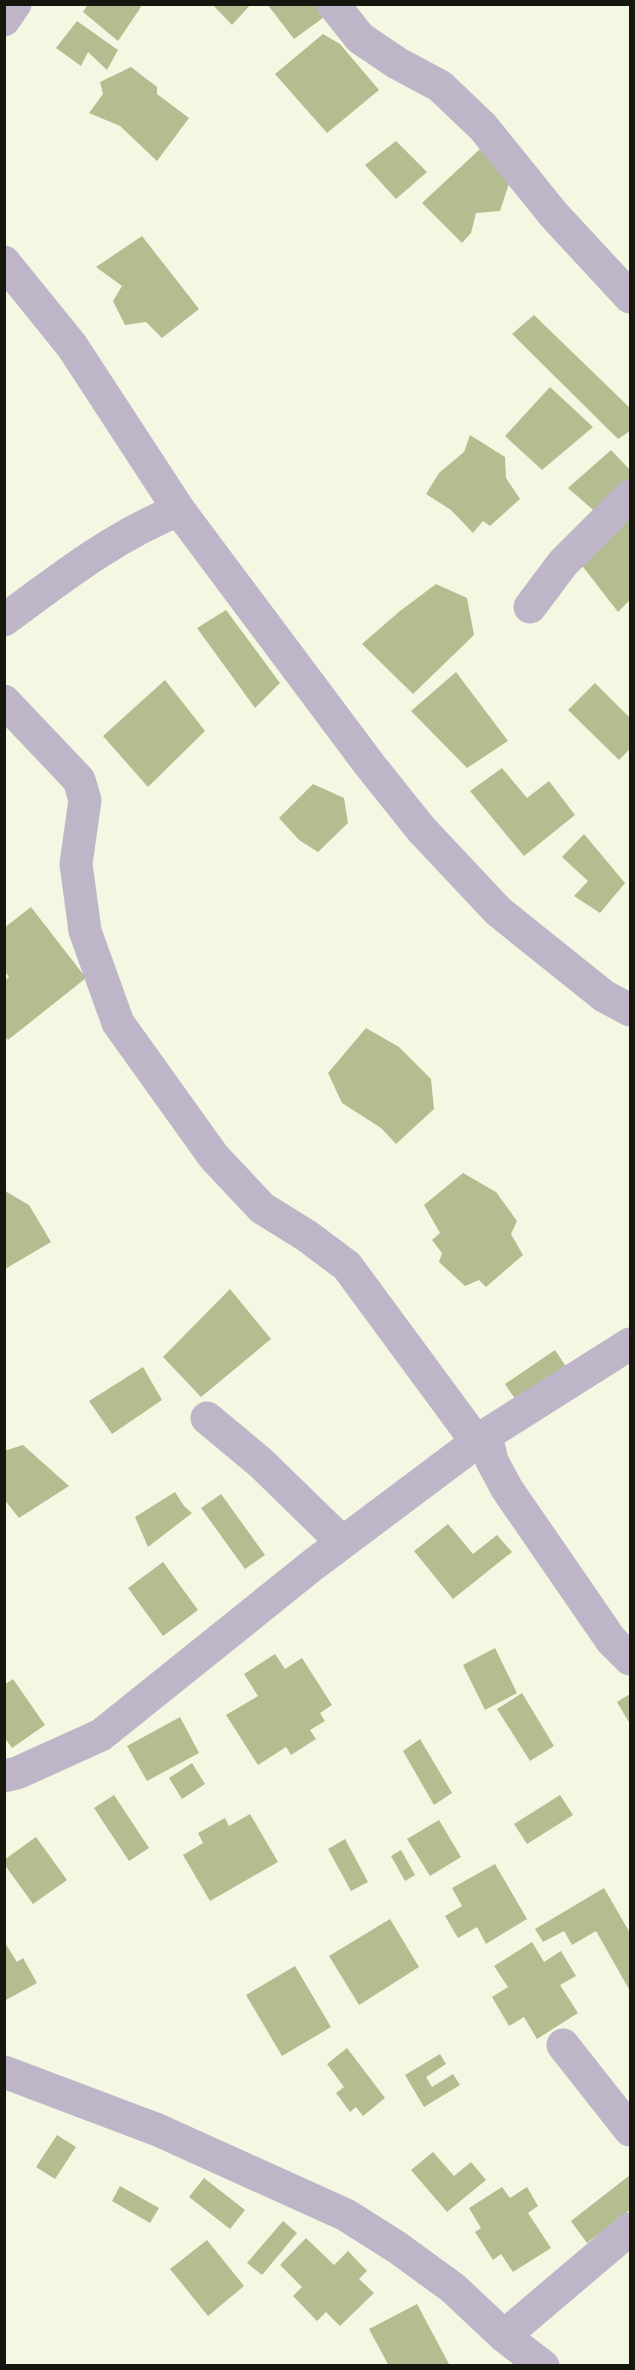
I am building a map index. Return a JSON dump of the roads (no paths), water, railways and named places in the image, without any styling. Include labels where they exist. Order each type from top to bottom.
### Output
[{"type":"street","points":[[4,20],[15,4]]},
{"type":"street","points":[[333,4],[360,38],[397,63],[440,86],[483,127],[554,215],[630,297]]},
{"type":"street","points":[[4,262],[72,346],[179,510],[369,764],[422,830],[498,911],[603,996],[630,1010]]},
{"type":"street","points":[[530,607],[563,563],[630,496]]},
{"type":"street","points":[[4,620],[76,567],[120,539],[146,523],[179,510]]},
{"type":"street","points":[[4,701],[79,780],[85,800],[76,864],[85,931],[118,1023],[214,1157],[262,1208],[307,1236],[347,1266],[481,1438],[507,1489],[611,1640],[630,1659]]},
{"type":"street","points":[[4,1776],[101,1735],[342,1542],[481,1438],[630,1344]]},
{"type":"street","points":[[207,1418],[261,1463],[342,1542]]},
{"type":"street","points":[[563,2045],[630,2130]]},
{"type":"street","points":[[4,2072],[158,2130],[346,2215],[398,2248],[453,2288],[504,2336],[543,2366]]},
{"type":"street","points":[[504,2336],[630,2229]]}]
